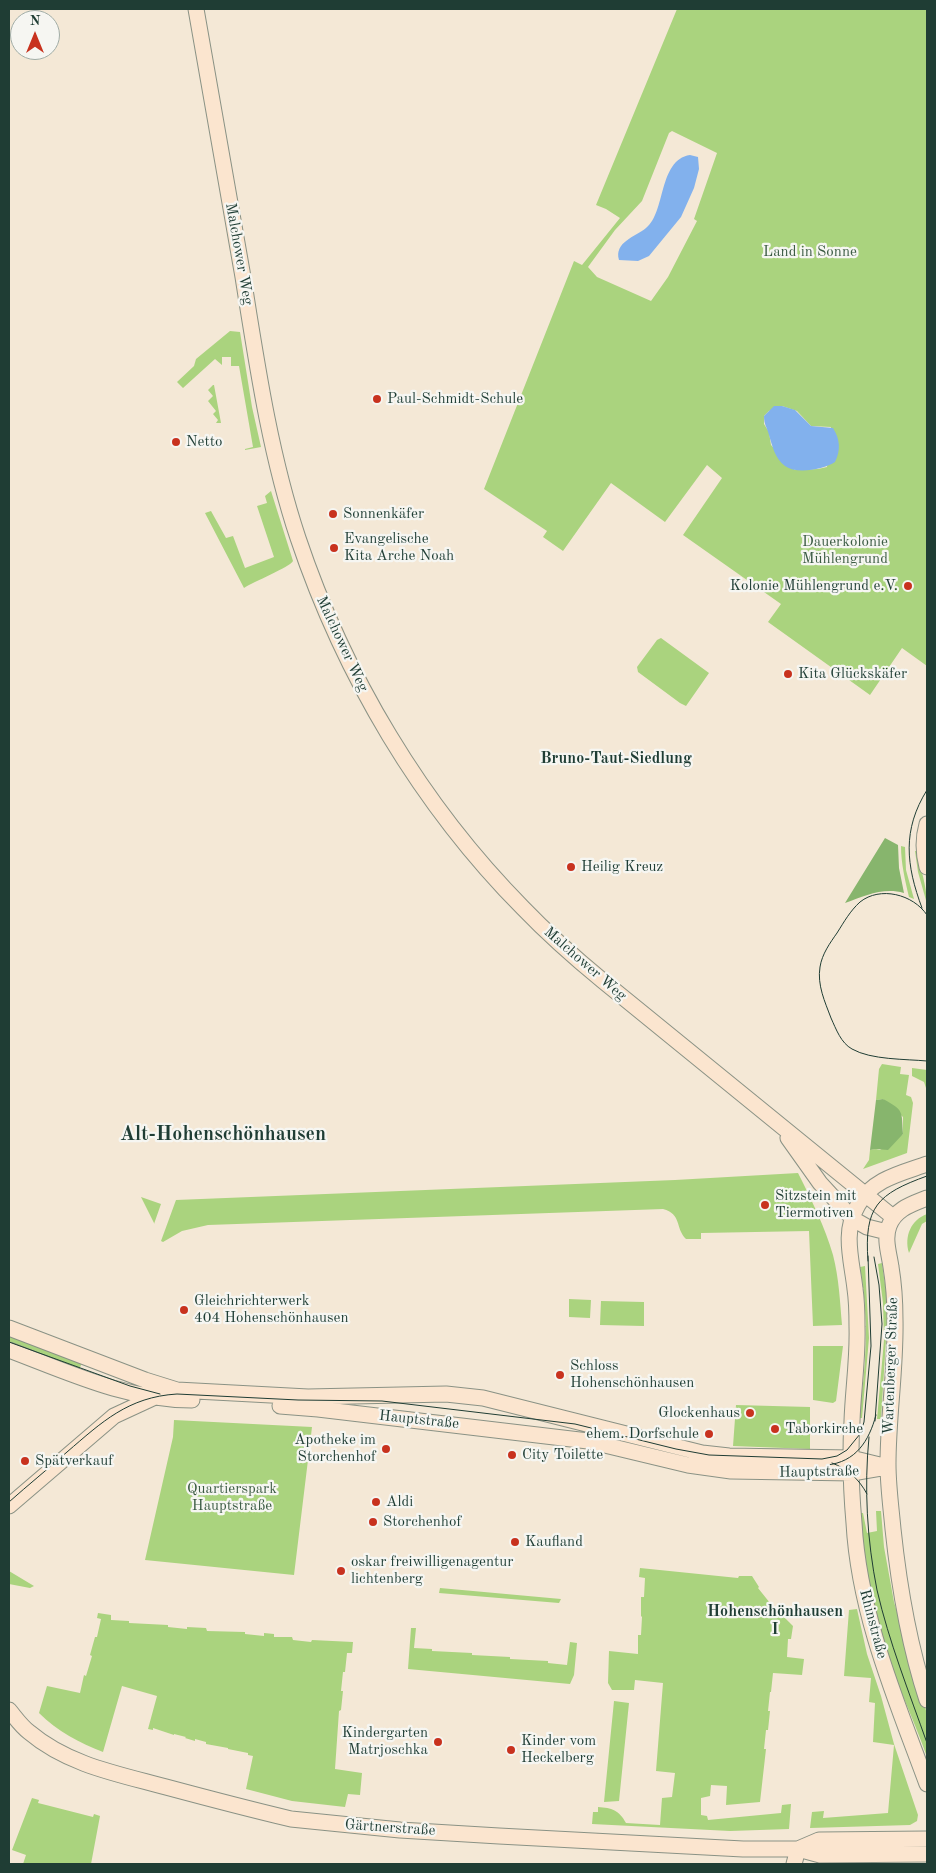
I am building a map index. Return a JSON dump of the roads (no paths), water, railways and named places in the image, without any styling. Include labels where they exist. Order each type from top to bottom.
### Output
[{"type":"main road","name":"Malchower Weg","points":[[196,9],[274,452],[298,540],[316,590],[348,660],[380,719],[420,782],[455,830],[508,893],[563,947],[603,982],[893,1217]]},
{"type":"main road","points":[[927,824],[924,848],[927,867]]},
{"type":"main road","name":"Malchower Weg","points":[[777,1122],[820,1183],[853,1218],[867,1227],[887,1232]]},
{"type":"main road","points":[[851,1466],[857,1345],[855,1290],[849,1254],[853,1218],[857,1206],[870,1188],[887,1179],[927,1164]]},
{"type":"main road","points":[[893,1217],[908,1205],[927,1198]]},
{"type":"main road","name":"Wartenberger Straße","points":[[888,1467],[895,1300],[887,1232],[893,1217]]},
{"type":"main road","name":"Hauptstraße","points":[[9,1328],[174,1389],[318,1403],[603,1444],[681,1463],[731,1471],[851,1466]]},
{"type":"main road","name":"Hauptstraße","points":[[9,1350],[111,1388],[152,1398],[318,1403],[446,1394],[483,1398],[537,1410],[702,1453],[851,1466],[888,1467]]},
{"type":"main road","points":[[108,1366],[114,1416]]},
{"type":"main road","name":"Hauptstraße","points":[[9,1506],[114,1416],[174,1389]]},
{"type":"main road","points":[[534,1434],[540,1419],[537,1410]]},
{"type":"main road","name":"Rhinstraße","points":[[851,1466],[854,1525],[863,1588],[886,1671],[927,1784]]},
{"type":"main road","points":[[888,1467],[900,1587],[915,1658],[927,1700]]},
{"type":"main road","name":"Gärtnerstraße","points":[[9,1710],[29,1732],[41,1741],[58,1752],[84,1764],[116,1775],[291,1819],[400,1830],[743,1849],[798,1849],[820,1855],[927,1854]]},
{"type":"main road","name":"Gärtnerstraße","points":[[798,1849],[819,1840],[927,1839]]},
{"type":"main road","points":[[794,1864],[798,1849]]},
{"type":"water","points":[[690,155],[698,157],[699,169],[694,188],[681,217],[649,256],[638,261],[619,260],[618,254],[622,244],[646,228],[652,221],[672,166],[680,159]]},
{"type":"water","points":[[774,406],[795,410],[811,426],[833,428],[839,445],[835,462],[818,469],[803,471],[790,469],[785,466],[774,452],[764,419],[764,416]]},
{"type":"tram line","points":[[922,908],[913,877],[909,848],[913,819],[927,790]]},
{"type":"tram line","points":[[927,915],[921,908],[905,897],[886,894],[868,897],[853,909],[829,945],[819,974],[822,993],[831,1018],[839,1035],[848,1046],[860,1053],[879,1057],[927,1061]]},
{"type":"tram line","points":[[868,1261],[868,1227],[877,1205],[896,1189],[927,1176]]},
{"type":"tram line","points":[[9,1502],[104,1421],[144,1400],[177,1394],[298,1400],[382,1401],[575,1424],[676,1449],[709,1455],[822,1459],[837,1456],[847,1450],[860,1434],[864,1422],[871,1346],[868,1256]]},
{"type":"tram line","points":[[874,1257],[879,1285],[882,1324],[875,1421]]},
{"type":"tram line","points":[[9,1342],[130,1386],[160,1394]]},
{"type":"tram line","points":[[827,1465],[846,1460],[860,1449],[876,1415]]},
{"type":"tram line","points":[[869,1437],[867,1514],[877,1590],[893,1648],[927,1743]]},
{"type":"tram line","points":[[832,1463],[852,1475],[867,1494]]},
{"type":"place","name":"Paul-Schmidt-Schule","points":[[377,399]]},
{"type":"place","name":"Netto","points":[[176,442]]},
{"type":"place","name":"Sonnenkäfer","points":[[333,514]]},
{"type":"place","name":"Evangelische Kita Arche Noah","points":[[334,548]]},
{"type":"place","name":"Kolonie Mühlengrund e.V.","points":[[908,586]]},
{"type":"place","name":"Kita Glückskäfer","points":[[788,674]]},
{"type":"place","name":"Heilig Kreuz","points":[[571,867]]},
{"type":"place","name":"Sitzstein mit Tiermotiven","points":[[765,1205]]},
{"type":"place","name":"Gleichrichterwerk 404 Hohenschönhausen","points":[[184,1310]]},
{"type":"place","name":"Schloss Hohenschönhausen","points":[[560,1375]]},
{"type":"place","name":"Glockenhaus","points":[[750,1413]]},
{"type":"place","name":"Taborkirche","points":[[775,1429]]},
{"type":"place","name":"ehem. Dorfschule","points":[[709,1434]]},
{"type":"place","name":"Apotheke im Storchenhof","points":[[386,1449]]},
{"type":"place","name":"City Toilette","points":[[512,1455]]},
{"type":"place","name":"Spätverkauf","points":[[25,1461]]},
{"type":"place","name":"Aldi","points":[[376,1502]]},
{"type":"place","name":"Storchenhof","points":[[373,1522]]},
{"type":"place","name":"Kaufland","points":[[515,1542]]},
{"type":"place","name":"oskar freiwilligenagentur lichtenberg","points":[[341,1571]]},
{"type":"place","name":"Kindergarten Matrjoschka","points":[[438,1742]]},
{"type":"place","name":"Kinder vom Heckelberg","points":[[511,1750]]},
{"type":"district","name":"Bruno-Taut-Siedlung","points":[[616,759]]},
{"type":"district","name":"Alt-Hohenschönhausen","points":[[223,1135]]},
{"type":"district","name":"Hohenschönhausen I","points":[[775,1621]]},
{"type":"park label","name":"Land in Sonne","points":[[810,252]]},
{"type":"park label","name":"Dauerkolonie Mühlengrund","points":[[845,550]]},
{"type":"park label","name":"Quartierspark Hauptstraße","points":[[232,1498]]}]
